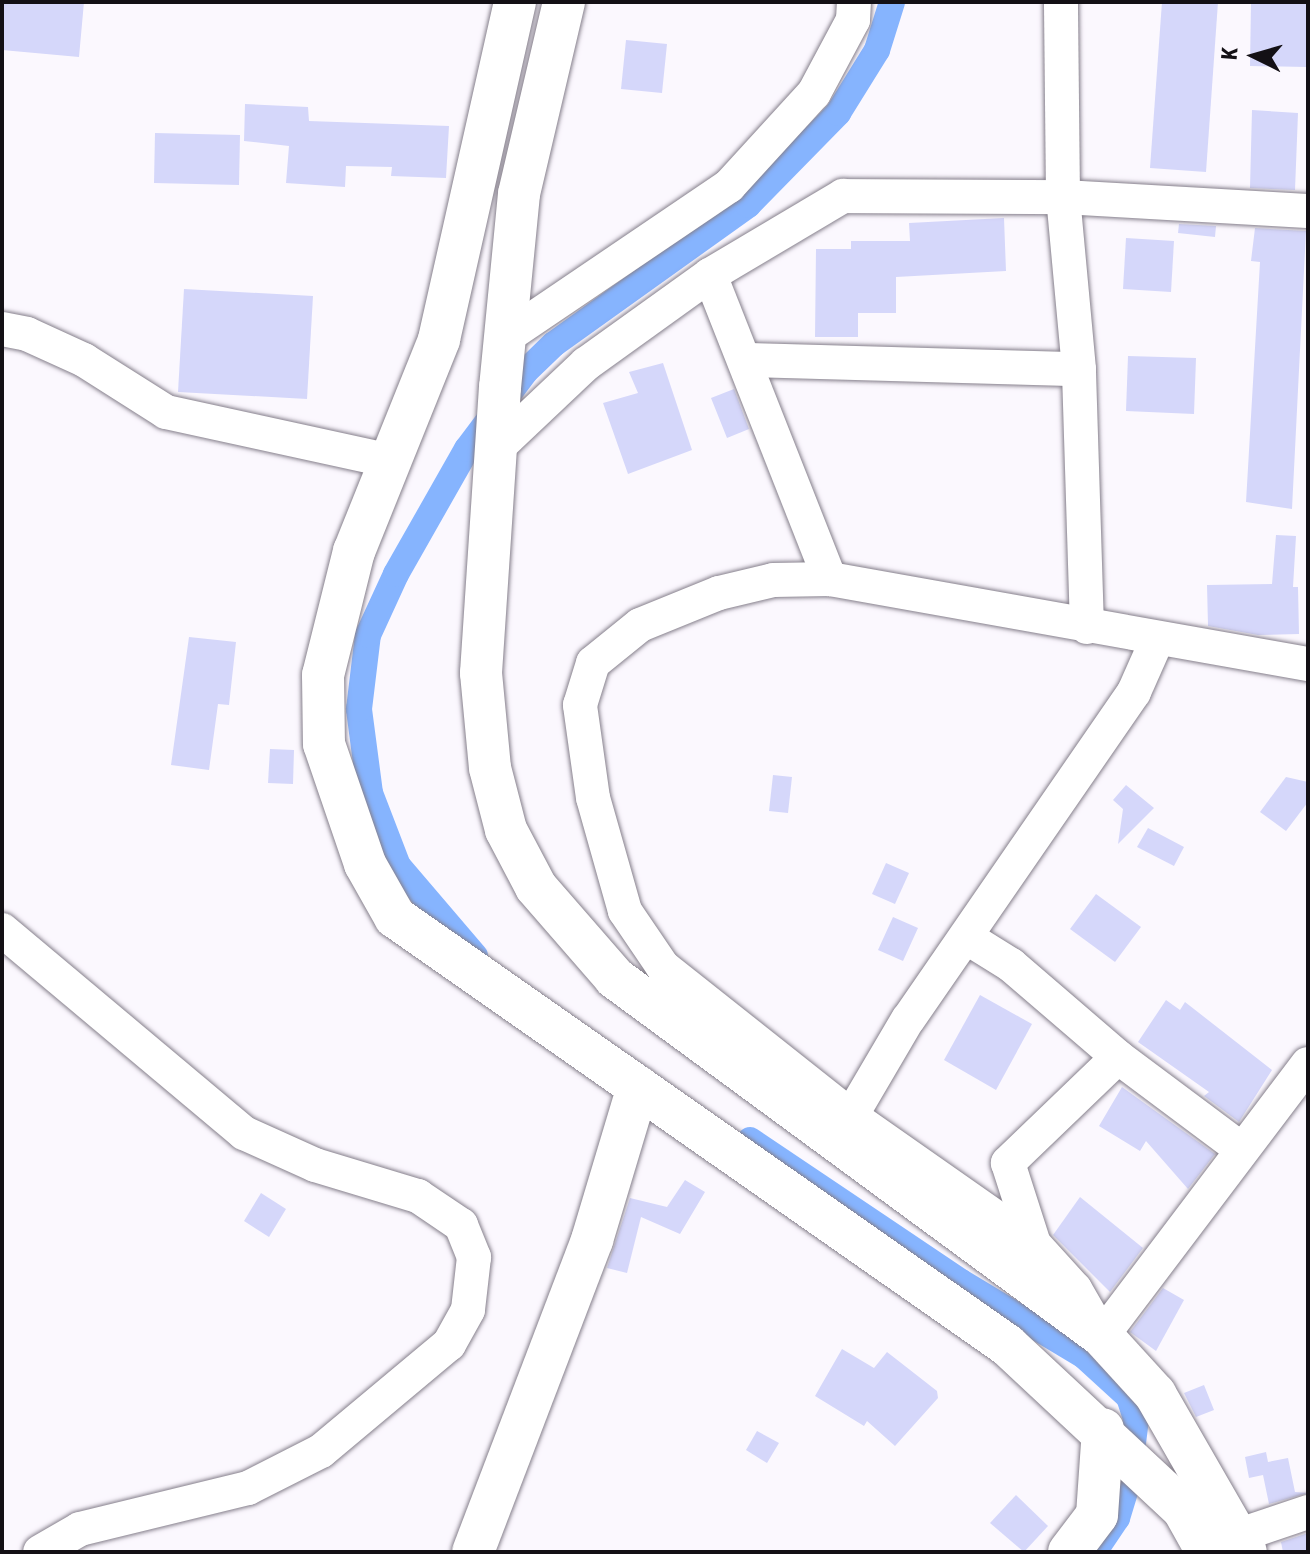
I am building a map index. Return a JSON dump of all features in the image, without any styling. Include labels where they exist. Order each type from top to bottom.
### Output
[{"type":"main road","points":[[515,2],[439,340],[354,551],[323,675],[324,744],[365,864],[395,917],[1007,1345],[1125,1451],[1183,1509],[1230,1547]]},
{"type":"main road","points":[[564,2],[519,194],[500,387],[481,673],[490,768],[506,830],[536,887],[615,978],[1102,1336],[1155,1394],[1230,1547]]},
{"type":"main road","points":[[473,1552],[592,1240],[638,1087]]},
{"type":"main road","points":[[1069,1552],[1097,1515],[1125,1451]]},
{"type":"street","points":[[506,337],[729,186],[814,93],[853,20],[854,2]]},
{"type":"street","points":[[1061,2],[1063,197],[1079,369],[1087,627]]},
{"type":"street","points":[[497,443],[586,364],[710,275],[843,196],[1063,197],[1308,211]]},
{"type":"street","points":[[710,275],[748,360],[830,579]]},
{"type":"street","points":[[2,329],[27,334],[84,360],[178,416],[390,461]]},
{"type":"street","points":[[748,360],[1079,369]]},
{"type":"street","points":[[1308,664],[1157,640],[830,579],[773,580],[719,593],[640,625],[593,663],[580,705],[593,798],[625,911],[663,967],[851,1116],[1034,1244],[1075,1289],[1102,1336],[1308,1064]]},
{"type":"street","points":[[851,1116],[908,1019],[1134,692],[1157,640]]},
{"type":"street","points":[[2,930],[244,1133],[315,1165],[418,1196],[461,1225],[474,1257],[468,1310],[449,1344],[321,1451],[248,1488],[80,1529],[40,1552]]},
{"type":"street","points":[[966,937],[1011,965],[1118,1057],[1241,1149]]},
{"type":"street","points":[[1034,1244],[1008,1163],[1118,1057]]},
{"type":"street","points":[[1230,1547],[1308,1512]]},
{"type":"building","points":[[2,2],[84,2],[79,57],[2,50]]},
{"type":"building","points":[[1162,2],[1218,2],[1206,172],[1150,168]]},
{"type":"building","points":[[1251,2],[1306,2],[1306,67],[1250,66]]},
{"type":"building","points":[[626,40],[667,44],[662,93],[621,89]]},
{"type":"building","points":[[245,104],[308,107],[309,121],[449,126],[446,178],[391,176],[392,167],[346,166],[345,187],[286,183],[289,146],[244,141]]},
{"type":"building","points":[[1252,110],[1298,113],[1295,190],[1250,188]]},
{"type":"building","points":[[155,133],[240,135],[239,185],[154,183]]},
{"type":"building","points":[[1004,218],[1006,271],[896,277],[896,313],[858,313],[858,337],[815,337],[816,249],[851,249],[851,241],[910,241],[909,223]]},
{"type":"building","points":[[1179,224],[1216,226],[1215,237],[1178,233]]},
{"type":"building","points":[[1255,228],[1306,231],[1292,509],[1246,502],[1260,262],[1251,261]]},
{"type":"building","points":[[1126,238],[1174,241],[1171,292],[1123,289]]},
{"type":"building","points":[[184,289],[313,296],[307,399],[178,392]]},
{"type":"building","points":[[1128,356],[1196,358],[1194,414],[1126,411]]},
{"type":"building","points":[[663,363],[692,450],[628,474],[603,403],[638,393],[629,372]]},
{"type":"building","points":[[734,389],[749,429],[727,438],[711,398]]},
{"type":"building","points":[[1276,535],[1296,536],[1293,587],[1298,587],[1299,634],[1258,635],[1208,626],[1207,585],[1272,584]]},
{"type":"building","points":[[189,637],[236,642],[229,705],[218,704],[209,770],[171,765]]},
{"type":"building","points":[[270,749],[294,750],[293,784],[268,783]]},
{"type":"building","points":[[773,775],[792,777],[788,813],[769,811]]},
{"type":"building","points":[[1286,777],[1308,782],[1308,802],[1286,831],[1260,812]]},
{"type":"building","points":[[1126,785],[1154,808],[1118,844],[1123,809],[1113,800]]},
{"type":"building","points":[[1148,828],[1184,847],[1174,866],[1137,847]]},
{"type":"building","points":[[886,863],[909,873],[895,904],[872,894]]},
{"type":"building","points":[[1096,894],[1141,927],[1115,962],[1070,929]]},
{"type":"building","points":[[893,917],[918,928],[903,961],[878,950]]},
{"type":"building","points":[[980,995],[1032,1024],[996,1090],[944,1060]]},
{"type":"building","points":[[1166,1000],[1180,1010],[1185,1002],[1272,1070],[1239,1122],[1204,1096],[1209,1092],[1138,1042]]},
{"type":"building","points":[[1122,1087],[1215,1154],[1188,1189],[1146,1141],[1140,1151],[1099,1126]]},
{"type":"building","points":[[685,1180],[705,1192],[680,1234],[641,1217],[627,1273],[607,1268],[630,1198],[667,1207]]},
{"type":"building","points":[[261,1193],[286,1209],[269,1237],[244,1221]]},
{"type":"building","points":[[1080,1197],[1143,1248],[1110,1292],[1053,1235]]},
{"type":"building","points":[[1163,1288],[1184,1300],[1156,1351],[1130,1332]]},
{"type":"building","points":[[842,1349],[874,1368],[887,1352],[937,1391],[938,1398],[895,1446],[867,1421],[864,1426],[815,1396]]},
{"type":"building","points":[[1204,1385],[1214,1410],[1196,1417],[1184,1393]]},
{"type":"building","points":[[757,1431],[779,1443],[767,1463],[746,1450]]},
{"type":"building","points":[[1266,1452],[1268,1462],[1288,1458],[1295,1492],[1308,1493],[1269,1504],[1263,1475],[1249,1478],[1245,1457]]},
{"type":"building","points":[[1016,1495],[1048,1526],[1024,1552],[990,1523]]},
{"type":"building","points":[[1308,1533],[1308,1552],[1283,1552],[1281,1542]]},
{"type":"waterway","points":[[475,956],[398,866],[370,793],[359,709],[368,635],[396,574],[467,449],[525,372],[554,344],[748,205],[838,113],[877,50],[892,2]]},
{"type":"waterway","points":[[750,1140],[961,1282],[1084,1356],[1129,1397],[1136,1419],[1128,1482],[1117,1518],[1098,1546]]}]
